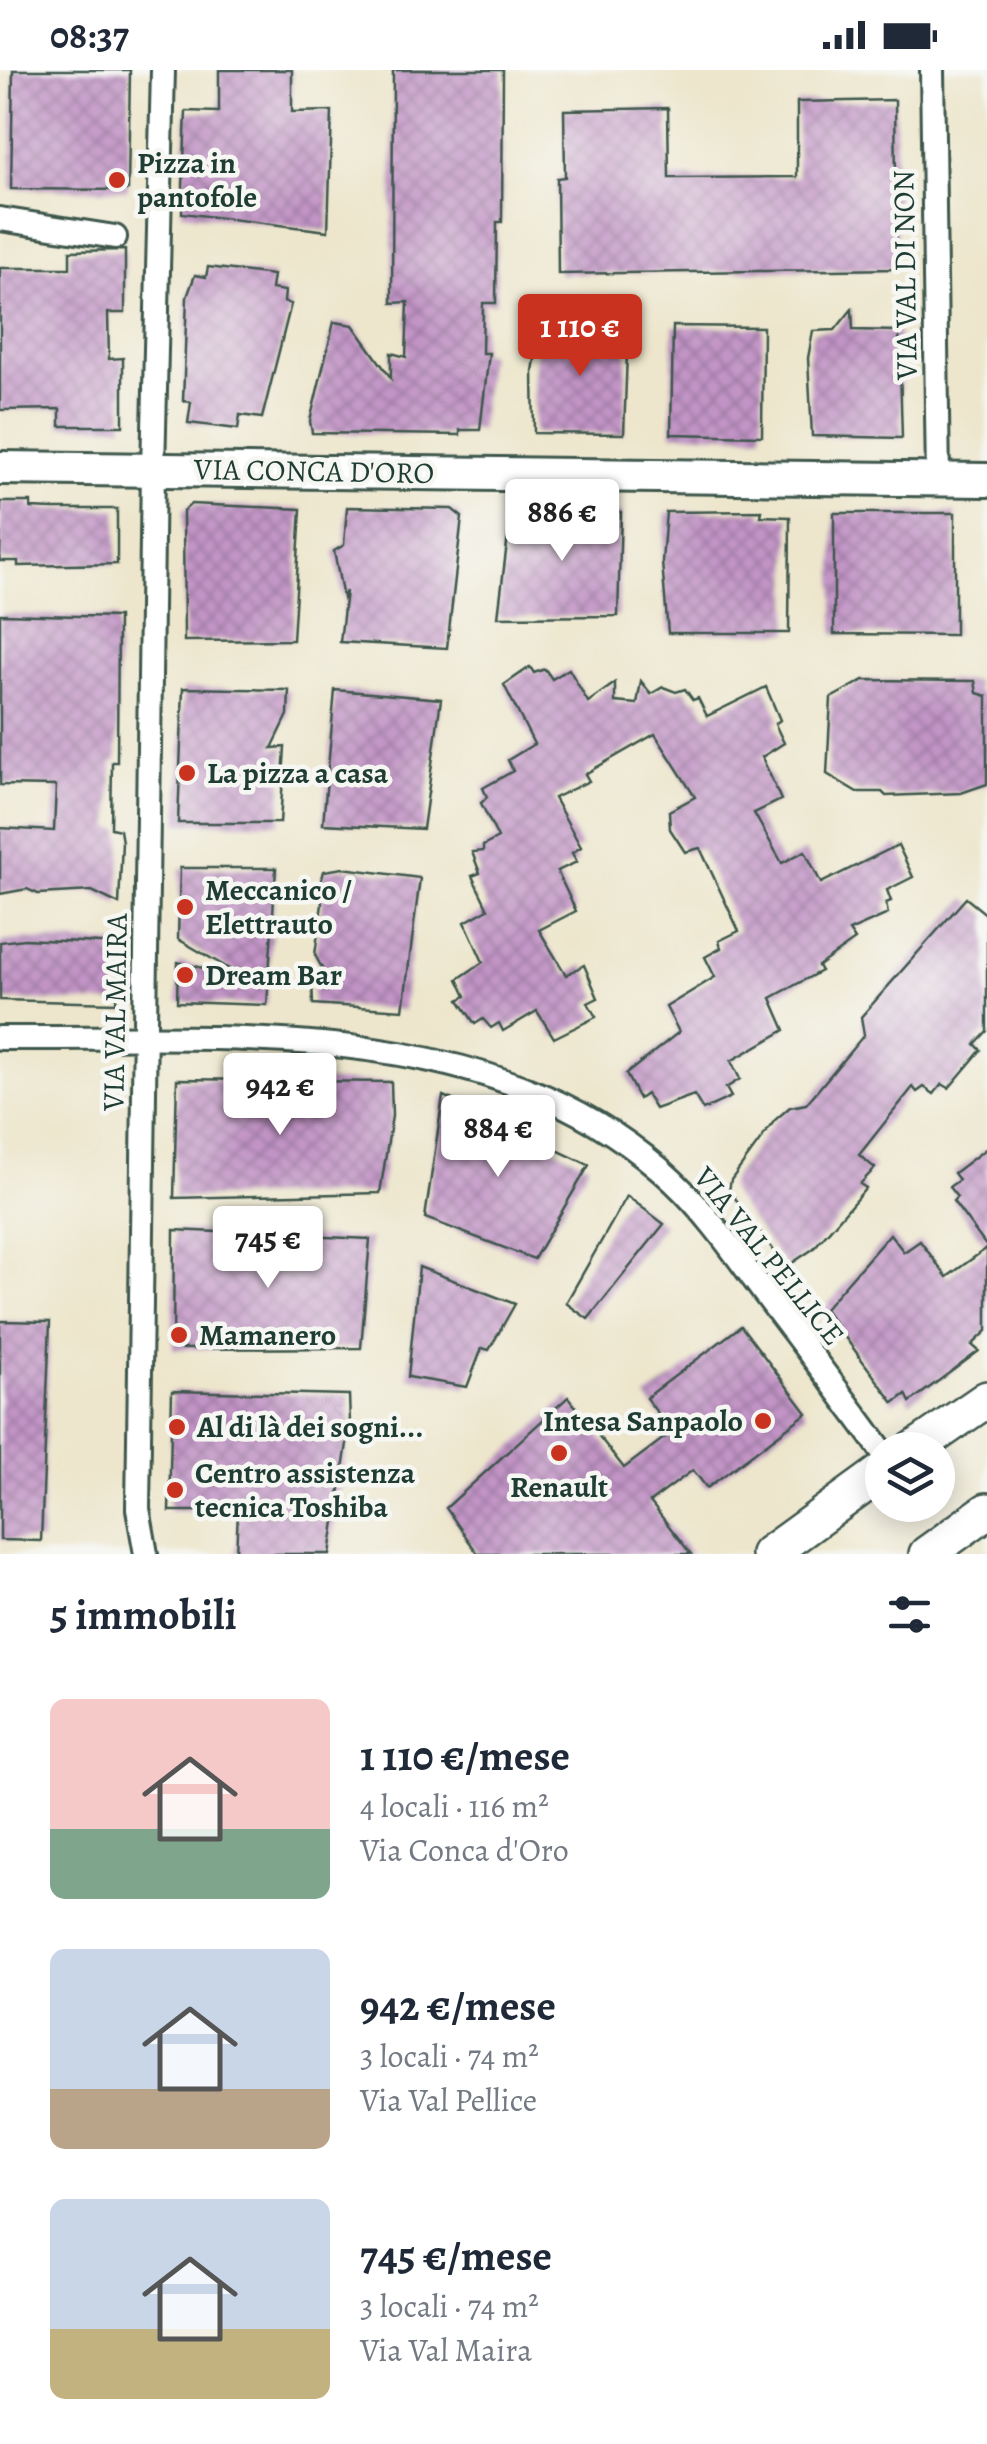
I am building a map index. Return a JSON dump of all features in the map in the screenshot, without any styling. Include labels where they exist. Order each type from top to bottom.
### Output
[{"type":"main road","points":[[940,1432],[987,1399]]},
{"type":"main road","points":[[769,1554],[865,1484]]},
{"type":"main road","points":[[926,1554],[974,1508]]},
{"type":"street","name":"VIA VAL MAIRA","points":[[146,1554],[138,1509],[153,470],[163,70]]},
{"type":"street","name":"VIA VAL DI NON","points":[[932,70],[938,478]]},
{"type":"street","points":[[0,219],[115,237]]},
{"type":"street","name":"VIA CONCA D'ORO","points":[[0,468],[987,480]]},
{"type":"street","name":"VIA VAL PELLICE","points":[[0,1038],[306,1043],[401,1054],[494,1078],[584,1120],[657,1167],[693,1201],[868,1432]]},
{"type":"path","points":[[955,1487],[974,1508]]},
{"type":"building","points":[[13,70],[130,70],[128,190],[11,189]]},
{"type":"building","points":[[219,70],[292,70],[292,112],[332,111],[328,231],[182,213],[186,111],[219,112]]},
{"type":"building","points":[[393,70],[503,70],[502,222],[497,222],[496,303],[483,303],[482,353],[489,353],[480,430],[460,430],[460,435],[312,433],[310,421],[334,322],[353,325],[391,378],[391,353],[406,357],[408,302],[392,303]]},
{"type":"building","points":[[895,100],[897,269],[558,274],[557,178],[565,177],[564,110],[668,108],[669,178],[797,177],[797,102]]},
{"type":"building","points":[[125,250],[125,313],[108,313],[109,359],[123,358],[123,426],[60,426],[60,409],[0,410],[0,268],[70,268],[70,251]]},
{"type":"building","points":[[208,267],[273,275],[271,289],[285,291],[284,302],[291,304],[262,418],[240,415],[238,429],[188,423],[191,402],[183,401],[187,297],[195,275],[206,277]]},
{"type":"building","points":[[852,309],[853,330],[899,331],[902,438],[812,436],[808,358],[813,331],[835,330]]},
{"type":"building","points":[[541,324],[628,325],[624,434],[534,433],[533,371]]},
{"type":"building","points":[[673,326],[763,327],[762,436],[671,434]]},
{"type":"building","points":[[1,502],[31,502],[31,508],[117,509],[117,564],[18,566],[18,561],[0,561]]},
{"type":"building","points":[[191,504],[301,509],[293,640],[184,641],[183,511]]},
{"type":"building","points":[[347,507],[452,509],[462,517],[447,648],[340,642],[346,591],[343,598],[334,551],[344,545]]},
{"type":"building","points":[[511,510],[621,512],[618,616],[498,617]]},
{"type":"building","points":[[762,511],[761,516],[790,517],[789,633],[668,633],[662,562],[666,512]]},
{"type":"building","points":[[834,513],[955,513],[955,635],[834,634]]},
{"type":"building","points":[[0,614],[118,617],[117,762],[112,762],[111,828],[120,830],[122,842],[119,904],[92,891],[38,894],[27,889],[0,894],[0,828],[54,831],[56,786],[0,785]]},
{"type":"building","points":[[530,667],[534,673],[545,669],[552,679],[569,669],[588,702],[615,683],[615,702],[637,704],[641,681],[651,694],[663,687],[676,692],[685,689],[693,700],[698,698],[707,716],[766,687],[780,720],[775,724],[784,743],[762,757],[781,800],[754,813],[782,863],[805,851],[821,883],[898,845],[913,877],[887,890],[891,901],[886,903],[888,914],[849,931],[855,940],[818,966],[821,971],[771,998],[785,1030],[731,1061],[740,1079],[726,1088],[731,1097],[703,1110],[694,1095],[655,1109],[646,1094],[639,1099],[626,1074],[679,1032],[666,1007],[715,977],[705,957],[721,948],[719,941],[739,931],[700,848],[685,852],[670,829],[669,811],[695,797],[655,734],[585,774],[589,781],[554,798],[581,847],[572,853],[577,862],[557,871],[576,911],[539,930],[566,975],[584,965],[598,998],[588,1003],[596,1017],[554,1038],[537,1011],[503,1031],[499,1023],[491,1028],[483,1019],[475,1024],[459,1000],[466,996],[458,979],[483,962],[465,922],[488,909],[472,876],[480,873],[472,852],[483,851],[483,846],[498,838],[481,803],[487,797],[483,788],[513,771],[508,760],[534,744],[504,685]]},
{"type":"building","points":[[864,680],[975,681],[977,693],[987,696],[987,784],[961,793],[886,796],[882,792],[857,792],[827,774],[831,698]]},
{"type":"building","points":[[183,688],[289,690],[288,715],[272,748],[285,747],[280,823],[178,823]]},
{"type":"building","points":[[335,690],[441,699],[423,829],[323,824]]},
{"type":"building","points":[[180,868],[276,868],[267,1005],[177,1002],[178,962],[245,978],[178,939]]},
{"type":"building","points":[[343,868],[420,878],[403,1010],[313,1004],[312,978],[323,970],[315,955],[322,904],[320,885],[324,871]]},
{"type":"building","points":[[966,898],[987,915],[987,1031],[975,1044],[981,1050],[949,1088],[942,1084],[934,1094],[924,1087],[917,1092],[913,1087],[859,1155],[875,1168],[860,1184],[866,1188],[813,1249],[786,1267],[729,1190],[731,1180],[775,1120],[790,1107],[806,1104],[864,1035],[861,1017]]},
{"type":"building","points":[[24,939],[118,944],[112,954],[118,967],[116,1003],[0,1000],[0,942]]},
{"type":"building","points":[[177,1079],[262,1080],[262,1088],[301,1091],[302,1081],[391,1082],[392,1116],[380,1193],[174,1198]]},
{"type":"building","points":[[443,1096],[547,1139],[544,1144],[589,1165],[534,1259],[425,1218]]},
{"type":"building","points":[[987,1148],[987,1247],[953,1201],[957,1197],[949,1187],[959,1180],[954,1173]]},
{"type":"building","points":[[627,1196],[664,1224],[588,1319],[566,1303]]},
{"type":"building","points":[[174,1230],[370,1239],[361,1348],[173,1349]]},
{"type":"building","points":[[890,1234],[904,1252],[920,1241],[947,1277],[987,1248],[987,1331],[972,1345],[979,1351],[910,1402],[906,1394],[894,1403],[824,1309]]},
{"type":"building","points":[[419,1267],[515,1304],[489,1350],[482,1348],[467,1387],[408,1377]]},
{"type":"building","points":[[0,1321],[50,1322],[41,1541],[0,1540]]},
{"type":"building","points":[[741,1326],[807,1413],[707,1488],[693,1470],[650,1502],[691,1554],[478,1554],[446,1508],[568,1397],[624,1468],[672,1432],[646,1398]]},
{"type":"building","points":[[172,1391],[349,1395],[350,1424],[330,1554],[236,1554],[238,1511],[169,1511]]},
{"type":"place","name":"Pizza in pantofole","points":[[117,180]]},
{"type":"place","name":"La pizza a casa","points":[[187,773]]},
{"type":"place","name":"Meccanico / Elettrauto","points":[[185,907]]},
{"type":"place","name":"Dream Bar","points":[[185,975]]},
{"type":"place","name":"Mamanero","points":[[179,1335]]},
{"type":"place","name":"Intesa Sanpaolo","points":[[763,1421]]},
{"type":"place","name":"Al di là dei sogni...","points":[[177,1427]]},
{"type":"place","name":"Renault","points":[[559,1453]]},
{"type":"place","name":"Centro assistenza tecnica Toshiba","points":[[175,1490]]}]
